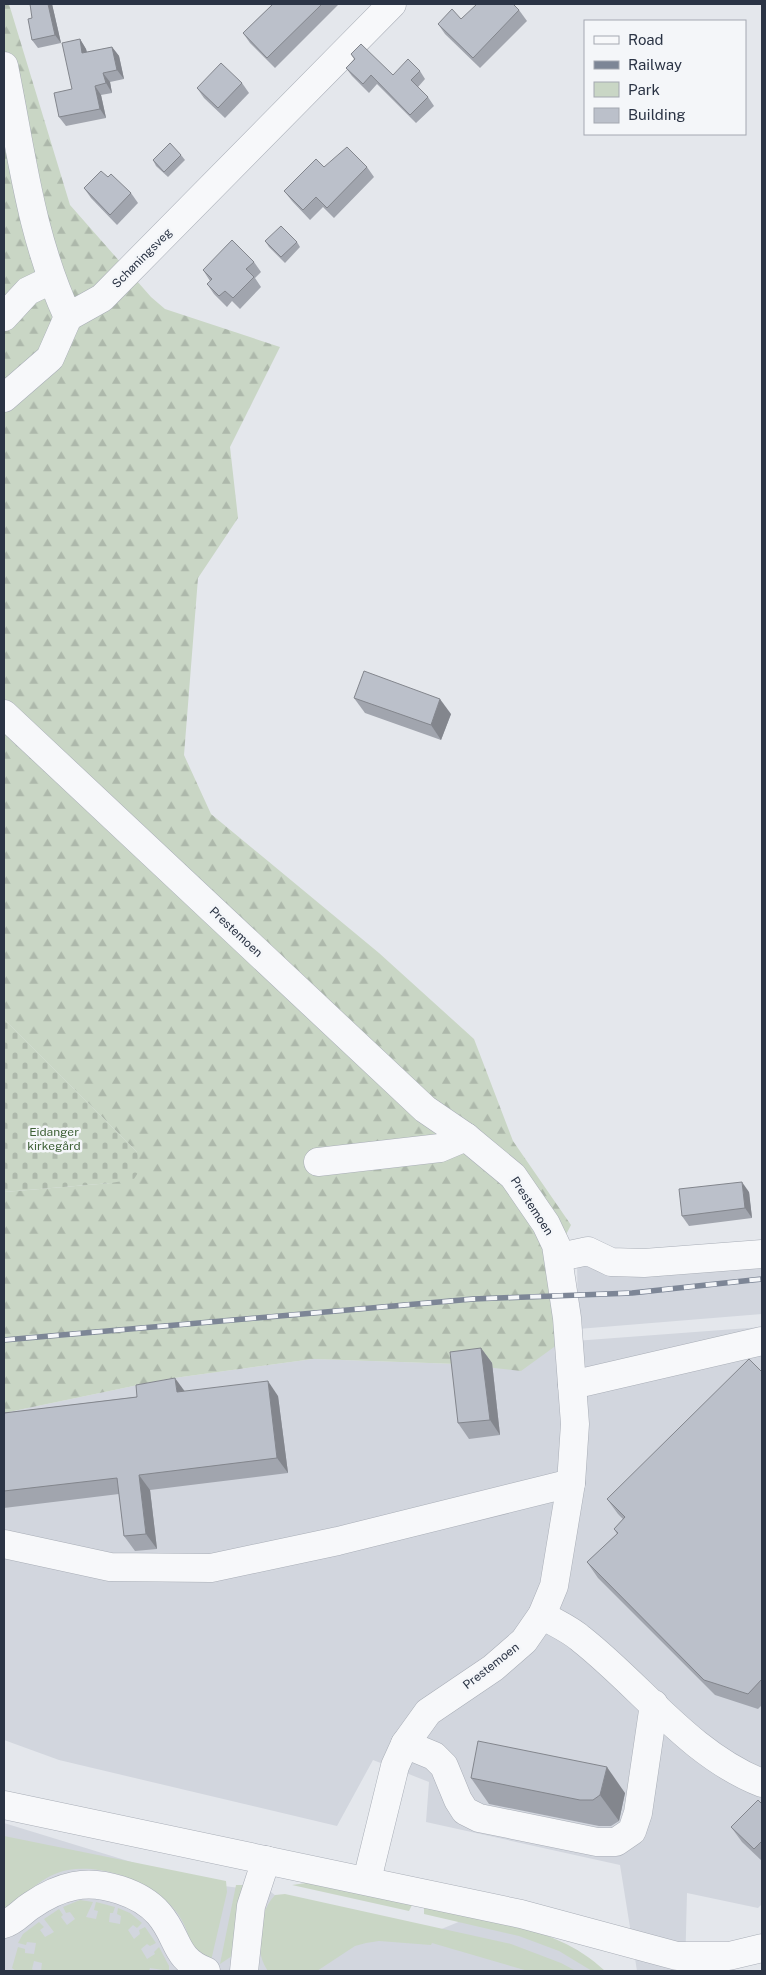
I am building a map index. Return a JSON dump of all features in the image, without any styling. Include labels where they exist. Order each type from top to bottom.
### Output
[{"type":"street","name":"Schøningsveg","points":[[68,317],[102,298],[392,4]]},
{"type":"street","points":[[4,66],[32,213],[51,280],[68,317],[50,358],[4,398]]},
{"type":"street","points":[[4,317],[28,291],[51,280]]},
{"type":"street","name":"Prestemoen","points":[[4,714],[425,1109],[466,1137],[514,1176],[546,1224],[560,1257],[575,1424],[571,1483],[554,1586],[542,1615],[524,1641],[493,1668],[428,1712],[405,1744],[395,1766],[367,1880]]},
{"type":"street","points":[[318,1162],[440,1148],[466,1137]]},
{"type":"street","points":[[560,1257],[588,1251],[611,1262],[644,1263],[762,1254]]},
{"type":"street","points":[[572,1385],[762,1341]]},
{"type":"street","points":[[4,1544],[110,1567],[211,1568],[338,1541],[571,1483]]},
{"type":"street","points":[[542,1615],[580,1638],[724,1764],[762,1782]]},
{"type":"street","points":[[405,1744],[434,1756],[444,1766],[458,1800],[465,1811],[480,1818],[597,1842],[616,1842],[632,1831],[638,1813],[654,1704]]},
{"type":"street","points":[[4,1805],[521,1914],[678,1956],[729,1956],[762,1948]]},
{"type":"street","points":[[244,1971],[251,1906],[266,1860]]},
{"type":"street","points":[[4,1924],[10,1922],[32,1905],[56,1891],[76,1885],[118,1890],[140,1898],[159,1914],[183,1957],[193,1966],[206,1971]]},
{"type":"shaded area","points":[[762,1240],[762,1314],[578,1329],[577,1256]]},
{"type":"shaded area","points":[[762,1327],[762,1904],[758,1908],[687,1893],[685,1971],[637,1971],[620,1865],[426,1822],[429,1782],[373,1760],[337,1826],[59,1760],[4,1740],[4,1413],[167,1379],[313,1359],[458,1364],[561,1342]]},
{"type":"shaded area","points":[[4,1823],[200,1883],[271,1892],[281,1900],[427,1935],[473,1916],[556,1940],[577,1950],[605,1971],[4,1971]]},
{"type":"green space","points":[[4,4],[9,4],[70,205],[151,297],[165,309],[280,347],[230,447],[238,518],[198,578],[184,755],[211,814],[379,953],[474,1039],[513,1141],[571,1225],[557,1252],[561,1342],[521,1371],[458,1364],[313,1359],[167,1379],[4,1413],[4,1192],[111,1183],[137,1152],[4,1019]]},
{"type":"green space","name":"Eidanger kirkegård","points":[[4,1019],[137,1152],[141,1168],[134,1179],[111,1183],[4,1192]]},
{"type":"green space","points":[[4,1836],[226,1881],[227,1892],[210,1965],[190,1948],[186,1929],[177,1913],[163,1898],[146,1886],[127,1877],[107,1871],[87,1869],[59,1872],[33,1888],[4,1915]]},
{"type":"green space","points":[[313,1882],[413,1903],[409,1911],[292,1885]]},
{"type":"green space","points":[[236,1885],[243,1885],[232,1956],[220,1964]]},
{"type":"green space","points":[[285,1894],[511,1944],[561,1963],[576,1971],[528,1971],[432,1943],[431,1945],[379,1941],[355,1946],[317,1971],[268,1971],[260,1953],[261,1921],[275,1895]]},
{"type":"green space","points":[[80,1900],[93,1902],[86,1917],[96,1919],[98,1911],[94,1910],[96,1902],[115,1907],[113,1913],[110,1913],[109,1922],[120,1924],[121,1916],[117,1914],[118,1908],[130,1913],[142,1923],[137,1928],[133,1925],[128,1930],[134,1939],[140,1934],[139,1930],[145,1927],[156,1943],[150,1946],[147,1944],[141,1949],[147,1959],[155,1954],[154,1952],[159,1947],[169,1966],[169,1971],[150,1968],[149,1971],[41,1971],[42,1963],[34,1961],[32,1969],[34,1971],[16,1971],[12,1968],[18,1947],[25,1949],[25,1953],[34,1954],[36,1943],[27,1942],[26,1945],[18,1943],[23,1934],[39,1922],[44,1927],[40,1930],[45,1937],[54,1932],[44,1919],[59,1909],[63,1915],[61,1917],[67,1925],[75,1919],[70,1912],[66,1913],[63,1907]]},
{"type":"green space","points":[[424,1905],[495,1920],[543,1934],[586,1956],[605,1971],[592,1971],[559,1951],[519,1936],[424,1914]]},
{"type":"building","points":[[30,4],[48,4],[55,35],[32,40],[28,19],[32,18]]},
{"type":"building","points":[[273,4],[322,4],[267,58],[243,33]]},
{"type":"building","points":[[477,4],[513,4],[519,10],[473,58],[438,24],[452,9],[461,19]]},
{"type":"building","points":[[80,39],[82,53],[112,47],[117,70],[103,73],[106,83],[95,86],[100,109],[59,117],[54,93],[72,89],[62,43]]},
{"type":"building","points":[[361,44],[393,75],[408,59],[420,71],[411,80],[428,97],[410,115],[371,75],[363,84],[346,68],[355,59],[351,54]]},
{"type":"building","points":[[221,63],[242,83],[218,108],[197,88]]},
{"type":"building","points":[[170,143],[181,155],[164,172],[153,160]]},
{"type":"building","points":[[347,147],[367,167],[327,208],[316,197],[303,210],[284,191],[316,159],[324,167]]},
{"type":"building","points":[[101,171],[108,177],[111,174],[131,193],[110,215],[84,188]]},
{"type":"building","points":[[281,226],[297,242],[281,257],[265,241]]},
{"type":"building","points":[[232,240],[254,262],[246,269],[254,277],[233,298],[225,291],[219,296],[207,284],[212,279],[203,270]]},
{"type":"building","points":[[364,671],[440,699],[431,725],[354,698]]},
{"type":"building","points":[[742,1182],[745,1208],[682,1216],[679,1189]]},
{"type":"building","points":[[481,1348],[490,1420],[458,1423],[450,1352]]},
{"type":"building","points":[[749,1359],[762,1372],[762,1679],[748,1694],[704,1680],[587,1562],[618,1533],[614,1529],[625,1517],[607,1499]]},
{"type":"building","points":[[175,1378],[177,1392],[268,1381],[277,1458],[139,1475],[146,1534],[124,1536],[117,1478],[4,1491],[4,1413],[137,1397],[136,1385]]},
{"type":"building","points":[[478,1741],[607,1767],[600,1795],[593,1800],[580,1800],[471,1778]]},
{"type":"building","points":[[758,1800],[762,1804],[762,1841],[754,1849],[731,1827]]},
{"type":"railway","points":[[4,1340],[473,1299],[632,1293],[762,1279]]}]
